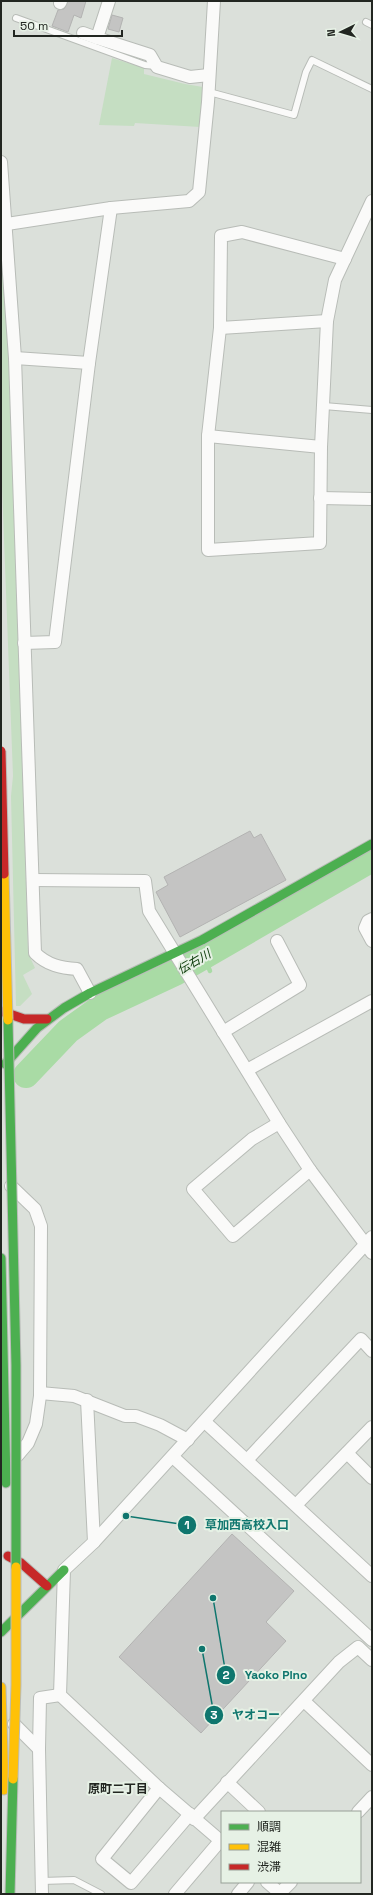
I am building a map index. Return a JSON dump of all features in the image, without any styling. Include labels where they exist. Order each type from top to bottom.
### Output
[{"type":"main road","points":[[1,751],[16,1373],[16,1685],[10,1894]]},
{"type":"main road","points":[[1,1069],[37,1028],[47,1019],[90,993],[179,957],[372,844]]},
{"type":"main road","points":[[1,1011],[24,1019],[47,1019]]},
{"type":"main road","points":[[1,1258],[6,1493]]},
{"type":"main road","points":[[6,1509],[16,1894]]},
{"type":"main road","points":[[8,1556],[22,1563],[46,1586]]},
{"type":"main road","points":[[1,1632],[46,1586],[64,1570]]},
{"type":"main road","points":[[1,1687],[6,1894]]},
{"type":"street","points":[[97,38],[109,1]]},
{"type":"street","points":[[7,224],[111,208],[190,201],[199,192],[210,75],[214,1]]},
{"type":"street","points":[[83,32],[150,55],[157,67],[190,77],[210,75]]},
{"type":"street","points":[[1,162],[7,224],[16,358],[35,953],[44,962],[65,968],[77,969],[90,993]]},
{"type":"street","points":[[345,259],[242,232],[221,236],[220,328],[208,436],[208,550],[320,543],[320,498],[328,321],[335,280],[345,259],[372,201]]},
{"type":"street","points":[[24,643],[55,642],[89,363],[111,208]]},
{"type":"street","points":[[220,328],[328,321]]},
{"type":"street","points":[[16,358],[89,363]]},
{"type":"street","points":[[208,436],[322,447]]},
{"type":"street","points":[[320,498],[372,499]]},
{"type":"street","points":[[33,880],[145,881],[149,911],[179,957],[223,1032],[310,1170],[370,1245],[94,1542],[64,1570],[60,1695],[159,1788],[221,1842],[175,1894]]},
{"type":"street","points":[[372,919],[368,921],[365,928],[372,941]]},
{"type":"street","points":[[223,1032],[300,985],[277,941]]},
{"type":"street","points":[[247,1070],[371,1003]]},
{"type":"street","points":[[280,1123],[252,1139],[193,1189],[233,1236],[310,1170]]},
{"type":"street","points":[[1,1177],[35,1209],[41,1226],[40,1393],[36,1424],[28,1443],[5,1469]]},
{"type":"street","points":[[247,1460],[361,1340],[372,1351]]},
{"type":"street","points":[[40,1393],[74,1396],[87,1400],[125,1416],[136,1416],[160,1425],[188,1440]]},
{"type":"street","points":[[87,1400],[94,1542]]},
{"type":"street","points":[[205,1422],[372,1576]]},
{"type":"street","points":[[296,1505],[372,1427]]},
{"type":"street","points":[[346,1453],[372,1478]]},
{"type":"street","points":[[173,1457],[372,1640]]},
{"type":"street","points":[[159,1788],[102,1858],[131,1883],[192,1817],[304,1701],[339,1662],[358,1647],[372,1660]]},
{"type":"street","points":[[42,1894],[39,1749],[40,1698],[60,1695]]},
{"type":"street","points":[[304,1701],[372,1765]]},
{"type":"street","points":[[12,1722],[39,1749]]},
{"type":"street","points":[[227,1782],[258,1811]]},
{"type":"street","points":[[359,1811],[372,1797]]},
{"type":"street","points":[[238,1894],[247,1883]]},
{"type":"street","points":[[268,1883],[281,1894],[290,1883]]},
{"type":"lane","points":[[16,18],[145,65],[157,67]]},
{"type":"lane","points":[[366,22],[372,25]]},
{"type":"lane","points":[[208,92],[294,115],[306,72],[312,60],[372,89]]},
{"type":"lane","points":[[324,406],[372,410]]},
{"type":"lane","points":[[42,1881],[74,1880],[100,1894]]},
{"type":"green space","points":[[112,58],[144,68],[144,74],[203,87],[200,127],[135,123],[134,126],[99,125]]},
{"type":"green space","points":[[1,222],[12,401],[28,953],[35,968],[23,975],[32,994],[20,1006],[16,1006],[11,796],[13,776],[1,460]]},
{"type":"building","points":[[68,1],[86,1],[81,18],[74,15],[68,32],[52,26],[58,10],[64,9]]},
{"type":"building","points":[[112,15],[123,18],[119,32],[108,29]]},
{"type":"building","points":[[250,831],[254,838],[261,834],[286,880],[180,937],[156,892],[168,885],[164,877]]},
{"type":"building","points":[[232,1534],[294,1591],[266,1622],[286,1641],[201,1733],[119,1657]]},
{"type":"waterway","name":"伝右川","points":[[26,1075],[68,1031],[100,1008],[175,973],[372,859]]},
{"type":"waterway","points":[[204,957],[210,971]]},
{"type":"traffic: fast","points":[[5,1064],[37,1028],[64,1008],[90,993],[202,940],[372,844]]},
{"type":"traffic: fast","points":[[8,1020],[16,1365],[16,1567]]},
{"type":"traffic: fast","points":[[1,1258],[6,1483]]},
{"type":"traffic: fast","points":[[1,1632],[64,1570]]},
{"type":"traffic: fast","points":[[10,1894],[13,1779]]},
{"type":"traffic: slow","points":[[4,874],[8,1020]]},
{"type":"traffic: slow","points":[[13,1779],[16,1685],[16,1567]]},
{"type":"traffic: slow","points":[[1,1687],[4,1790]]},
{"type":"traffic: jam","points":[[1,751],[4,874]]},
{"type":"traffic: jam","points":[[1,1011],[24,1019],[47,1019]]},
{"type":"traffic: jam","points":[[8,1556],[21,1563],[47,1586]]},
{"type":"place","name":"草加西高校入口","points":[[126,1516]]},
{"type":"place","name":"Yaoko Pino","points":[[213,1598]]},
{"type":"place","name":"ヤオコー","points":[[202,1649]]},
{"type":"district","name":"原町二丁目","points":[[118,1789]]}]
